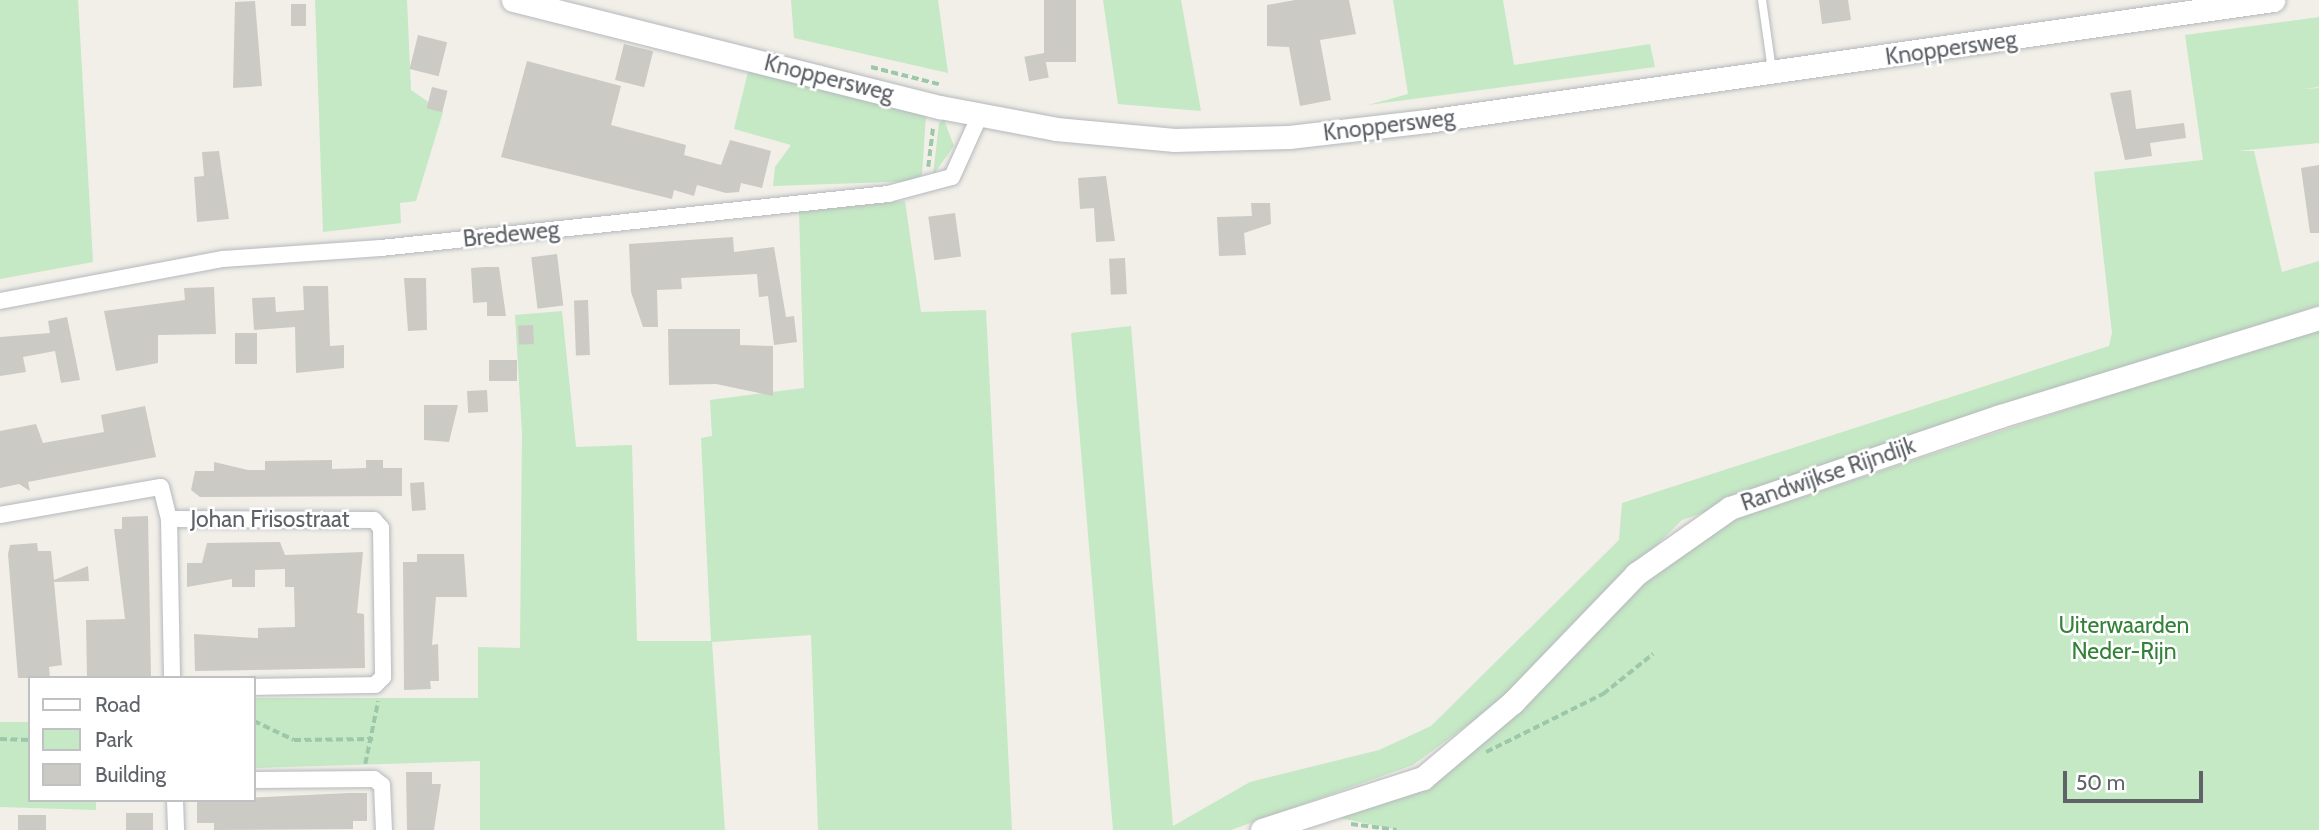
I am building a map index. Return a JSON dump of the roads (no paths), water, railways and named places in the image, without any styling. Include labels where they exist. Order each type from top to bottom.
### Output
[{"type":"main road","name":"Knoppersweg","points":[[513,0],[940,107],[980,115],[1174,140],[1289,137],[1773,73],[2273,0]]},
{"type":"main road","name":"Randwijkse Rijndijk","points":[[1262,830],[1423,778],[1513,702],[1636,575],[1730,508],[2000,416],[2319,318]]},
{"type":"street","name":"Bredeweg","points":[[0,301],[223,258],[381,248],[925,186],[962,167],[980,115]]},
{"type":"street","name":"Johan Frisostraat","points":[[0,515],[152,485],[167,498],[172,676]]},
{"type":"street","name":"Johan Frisostraat","points":[[169,519],[374,520],[380,528],[383,677],[375,685],[256,687]]},
{"type":"street","points":[[256,780],[374,779],[382,785],[384,830]]},
{"type":"street","points":[[175,802],[176,830]]},
{"type":"lane","points":[[1762,0],[1773,73]]},
{"type":"park label","name":"Uiterwaarden Neder-Rijn","points":[[2124,638]]}]
